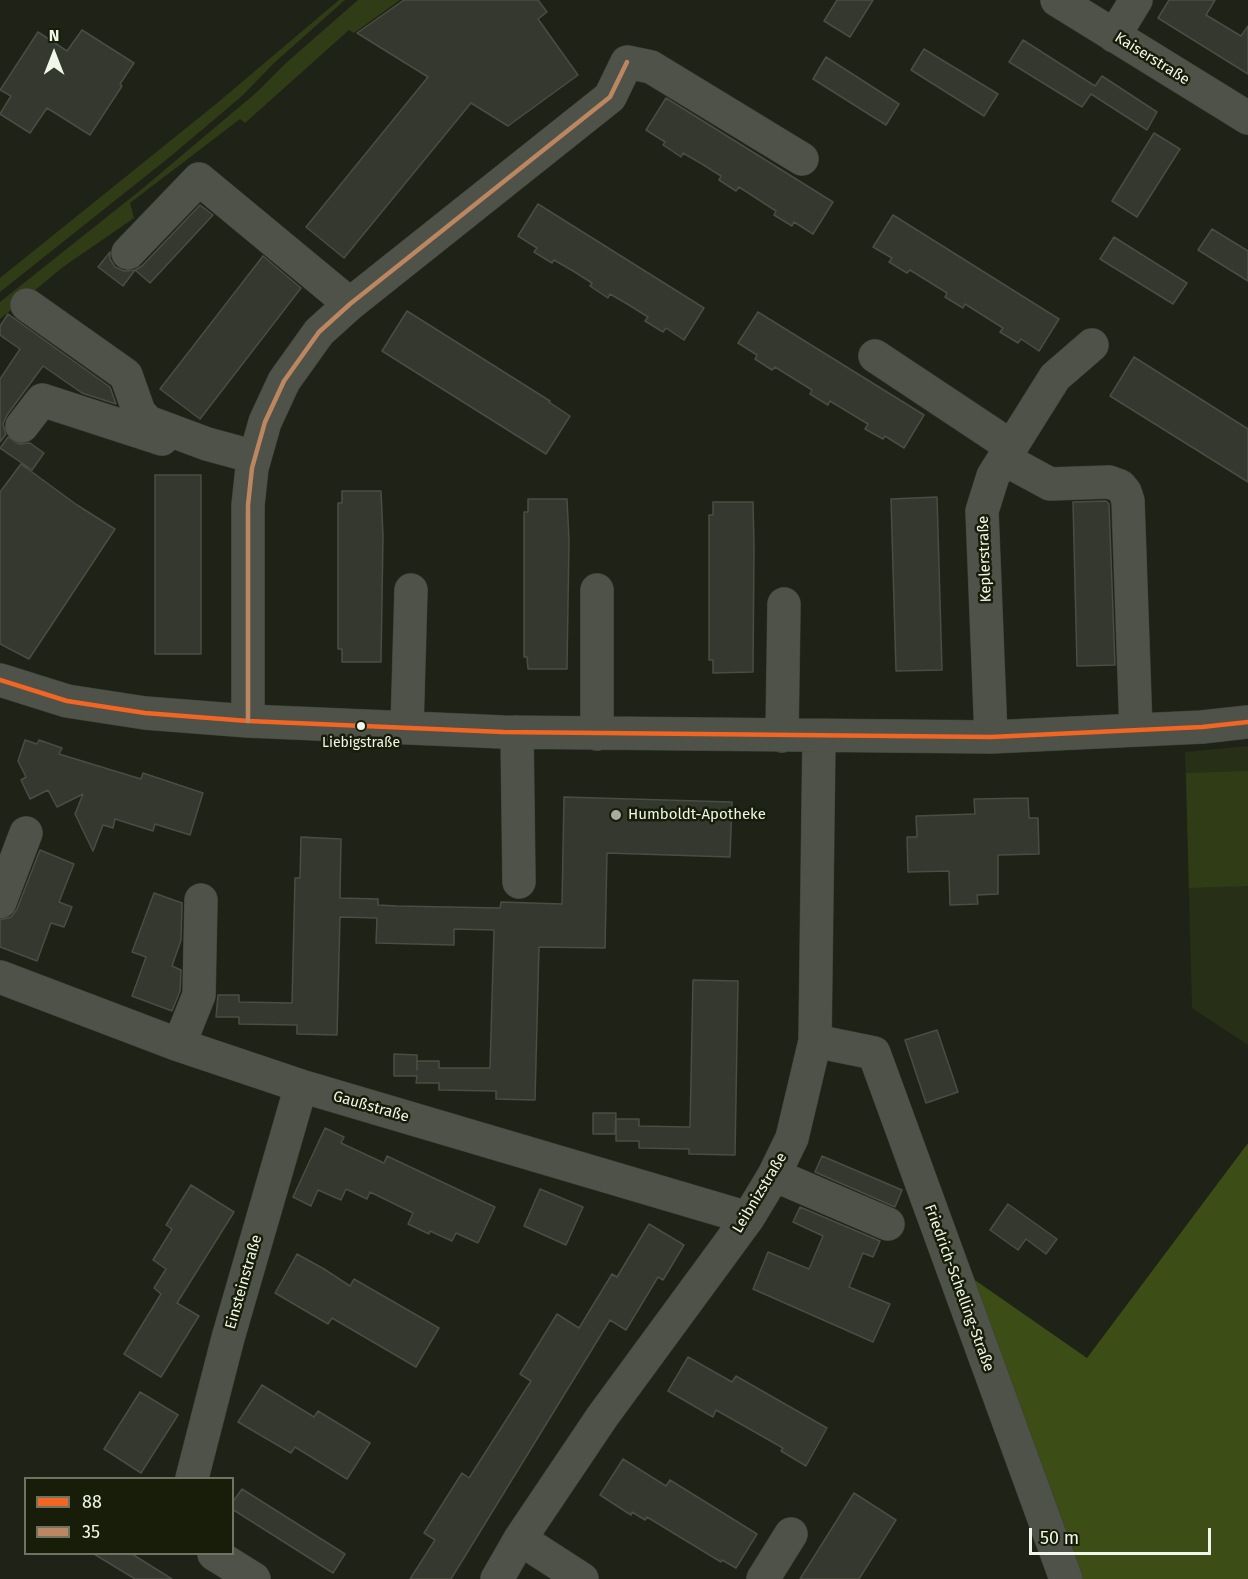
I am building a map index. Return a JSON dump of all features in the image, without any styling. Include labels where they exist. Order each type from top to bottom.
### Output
[{"type":"street","name":"Kaiserstraße","points":[[1057,0],[1248,118]]},
{"type":"street","points":[[1114,36],[1136,0]]},
{"type":"street","points":[[248,721],[248,505],[254,463],[265,422],[285,381],[319,332],[350,304],[610,97],[627,62],[651,67],[802,159]]},
{"type":"street","points":[[128,253],[199,179],[350,304]]},
{"type":"street","points":[[27,304],[126,375],[139,412],[148,422],[254,463]]},
{"type":"street","name":"Keplerstraße","points":[[991,737],[982,511],[993,476],[1055,377],[1092,345]]},
{"type":"street","points":[[875,356],[1050,484],[1109,482],[1120,486],[1125,492],[1128,501],[1136,730]]},
{"type":"street","points":[[22,426],[42,400],[254,463]]},
{"type":"street","points":[[407,728],[411,590]]},
{"type":"street","points":[[597,590],[597,734]]},
{"type":"street","points":[[782,736],[784,604]]},
{"type":"street","points":[[0,680],[67,701],[146,713],[248,721],[517,732],[991,737],[1202,727],[1248,722]]},
{"type":"street","points":[[517,732],[519,882]]},
{"type":"street","name":"Leibnizstraße","points":[[497,1579],[520,1539],[602,1417],[748,1218],[774,1175],[792,1138],[815,1041],[819,736]]},
{"type":"street","points":[[0,902],[26,833]]},
{"type":"street","points":[[179,1044],[199,996],[201,900]]},
{"type":"street","name":"Gaußstraße","points":[[0,977],[179,1044],[301,1086],[748,1218]]},
{"type":"street","name":"Friedrich-Schelling-Straße","points":[[815,1041],[874,1053],[1066,1579]]},
{"type":"street","name":"Einsteinstraße","points":[[193,1477],[228,1338],[301,1086]]},
{"type":"street","points":[[774,1175],[888,1224]]},
{"type":"street","points":[[763,1579],[791,1534]]},
{"type":"street","points":[[520,1539],[582,1579]]},
{"type":"street","points":[[216,1555],[254,1579]]},
{"type":"shaded area","points":[[339,0],[345,0],[274,63],[242,96],[171,156],[0,292],[0,278],[216,104]]},
{"type":"shaded area","points":[[358,0],[400,0],[354,33],[349,30],[245,123],[240,119],[130,203],[134,218],[63,267],[0,319],[0,302],[142,189],[257,92],[286,63]]},
{"type":"shaded area","points":[[1248,746],[1248,1045],[1192,1008],[1185,752]]},
{"type":"shaded area","points":[[1248,771],[1248,886],[1189,888],[1186,773]]},
{"type":"green space","points":[[1248,1143],[1248,1579],[1069,1579],[959,1269],[1087,1358]]},
{"type":"building","points":[[404,0],[538,0],[547,12],[538,19],[578,75],[508,126],[471,103],[344,258],[306,227],[428,77],[357,33]]},
{"type":"building","points":[[837,0],[873,0],[850,37],[824,21]]},
{"type":"building","points":[[1169,0],[1215,0],[1206,15],[1241,36],[1248,26],[1248,74],[1158,18]]},
{"type":"building","points":[[82,30],[134,63],[90,135],[47,108],[30,133],[0,114],[11,96],[0,90],[38,32],[67,51]]},
{"type":"building","points":[[1023,40],[1095,86],[1102,76],[1157,112],[1147,130],[1091,94],[1082,107],[1009,62]]},
{"type":"building","points":[[924,49],[998,94],[984,116],[911,70]]},
{"type":"building","points":[[826,57],[899,104],[886,125],[813,79]]},
{"type":"building","points":[[666,98],[833,202],[813,234],[794,222],[792,226],[774,215],[776,211],[739,187],[736,191],[719,180],[721,176],[683,153],[681,157],[663,145],[665,142],[646,130]]},
{"type":"building","points":[[1154,133],[1180,149],[1137,217],[1112,201]]},
{"type":"building","points":[[538,204],[704,308],[684,340],[666,328],[663,332],[645,321],[648,317],[629,305],[610,294],[608,298],[590,286],[592,283],[573,271],[554,260],[552,263],[534,252],[537,248],[518,236]]},
{"type":"building","points":[[200,205],[213,215],[150,283],[135,270],[142,266]]},
{"type":"building","points":[[893,215],[1059,319],[1039,351],[1021,339],[1018,343],[1000,332],[1003,328],[965,304],[963,308],[945,297],[947,293],[910,270],[907,273],[889,262],[892,258],[873,247]]},
{"type":"building","points":[[1212,229],[1248,251],[1248,281],[1198,250]]},
{"type":"building","points":[[1114,237],[1187,283],[1173,304],[1100,259]]},
{"type":"building","points":[[110,252],[110,259],[115,267],[124,271],[135,270],[123,286],[98,267]]},
{"type":"building","points":[[263,256],[301,288],[200,419],[160,389]]},
{"type":"building","points":[[407,311],[570,416],[546,454],[382,351]]},
{"type":"building","points":[[758,312],[924,415],[904,448],[885,436],[883,439],[865,429],[868,424],[830,401],[828,405],[810,394],[812,390],[775,367],[772,370],[755,359],[757,355],[738,343]]},
{"type":"building","points":[[8,314],[110,387],[116,404],[82,393],[43,366],[7,415],[3,424],[6,434],[0,442],[0,379],[20,349],[0,335],[0,326]]},
{"type":"building","points":[[1134,357],[1248,429],[1248,482],[1110,396]]},
{"type":"building","points":[[8,437],[19,444],[30,443],[44,453],[32,470],[0,448]]},
{"type":"building","points":[[21,464],[77,505],[115,529],[29,659],[0,644],[0,492]]},
{"type":"building","points":[[155,475],[201,475],[201,654],[155,654]]},
{"type":"building","points":[[342,491],[381,491],[383,536],[381,662],[342,662],[342,649],[338,649],[338,503],[342,503]]},
{"type":"building","points":[[937,497],[942,670],[896,671],[891,499]]},
{"type":"building","points":[[528,499],[567,499],[569,540],[567,669],[528,669],[527,657],[524,657],[524,512],[528,512]]},
{"type":"building","points":[[1106,501],[1109,504],[1115,665],[1077,666],[1073,502]]},
{"type":"building","points":[[713,502],[753,502],[753,672],[713,673],[713,660],[709,660],[709,515],[713,515]]},
{"type":"building","points":[[25,740],[37,744],[39,740],[62,748],[59,754],[141,779],[143,773],[203,793],[190,835],[155,824],[153,831],[115,819],[113,828],[103,825],[93,851],[75,814],[83,794],[57,807],[48,790],[30,799],[21,780],[26,777],[18,761]]},
{"type":"building","points":[[564,797],[732,802],[730,857],[607,853],[605,948],[539,947],[535,1100],[496,1099],[496,1091],[439,1090],[439,1083],[416,1083],[417,1076],[394,1076],[394,1054],[417,1055],[417,1061],[439,1061],[439,1068],[490,1068],[494,930],[454,929],[454,945],[376,943],[377,918],[340,917],[337,1035],[297,1034],[297,1025],[239,1024],[239,1017],[216,1017],[218,995],[239,995],[239,1002],[292,1003],[295,878],[300,878],[301,837],[341,839],[340,898],[378,899],[378,905],[397,906],[500,908],[501,902],[562,904]]},
{"type":"building","points":[[1028,798],[1029,818],[1038,818],[1039,854],[998,855],[998,894],[977,895],[978,904],[950,905],[949,871],[908,872],[907,837],[917,837],[916,816],[975,814],[974,799]]},
{"type":"building","points":[[40,850],[74,864],[59,902],[72,907],[64,927],[51,923],[37,961],[0,947],[0,920],[11,917],[17,909]]},
{"type":"building","points":[[154,893],[182,903],[181,940],[172,966],[181,970],[180,991],[172,1011],[132,996],[146,957],[132,952]]},
{"type":"building","points":[[693,980],[738,981],[735,1155],[689,1154],[689,1149],[639,1148],[639,1141],[616,1141],[616,1119],[639,1119],[639,1126],[690,1127]]},
{"type":"building","points":[[937,1030],[958,1092],[926,1103],[905,1040]]},
{"type":"building","points":[[593,1113],[616,1113],[615,1134],[593,1134]]},
{"type":"building","points":[[325,1128],[344,1137],[341,1143],[384,1163],[387,1156],[495,1207],[478,1243],[456,1233],[452,1241],[430,1231],[429,1234],[408,1224],[413,1213],[370,1192],[367,1199],[346,1189],[341,1200],[318,1190],[311,1206],[293,1197]]},
{"type":"building","points":[[822,1156],[902,1190],[895,1207],[815,1172]]},
{"type":"building","points":[[191,1185],[234,1212],[177,1303],[199,1316],[161,1377],[124,1354],[161,1294],[154,1288],[166,1269],[153,1260],[172,1229],[166,1225]]},
{"type":"building","points":[[540,1189],[583,1207],[566,1245],[524,1226]]},
{"type":"building","points":[[1008,1204],[1057,1239],[1046,1254],[1026,1239],[1018,1250],[990,1230]]},
{"type":"building","points":[[800,1207],[880,1241],[873,1257],[863,1253],[849,1287],[890,1304],[873,1342],[753,1289],[768,1252],[809,1269],[823,1236],[793,1222]]},
{"type":"building","points":[[649,1224],[684,1245],[663,1280],[658,1277],[626,1330],[610,1320],[451,1579],[410,1579],[435,1540],[424,1533],[462,1473],[469,1478],[531,1381],[520,1374],[557,1314],[579,1328],[612,1274],[617,1277]]},
{"type":"building","points":[[297,1254],[350,1286],[354,1279],[439,1328],[416,1367],[332,1318],[328,1324],[275,1293]]},
{"type":"building","points":[[688,1357],[732,1382],[736,1376],[827,1428],[806,1466],[781,1451],[783,1448],[716,1410],[713,1417],[668,1391]]},
{"type":"building","points":[[262,1385],[314,1417],[318,1411],[370,1443],[347,1479],[295,1447],[291,1453],[238,1422]]},
{"type":"building","points":[[140,1392],[178,1415],[141,1473],[104,1449]]},
{"type":"building","points":[[623,1459],[666,1486],[670,1480],[757,1534],[736,1568],[722,1560],[721,1562],[647,1517],[645,1520],[632,1512],[631,1515],[600,1495]]},
{"type":"building","points":[[242,1489],[345,1554],[333,1573],[234,1510],[234,1500]]},
{"type":"building","points":[[854,1493],[896,1520],[859,1579],[800,1579]]},
{"type":"building","points":[[96,1555],[134,1555],[172,1579],[135,1579]]},
{"type":"transit line","name":"35","points":[[248,721],[248,505],[252,468],[265,422],[284,381],[319,332],[350,304],[610,97],[627,62]]},
{"type":"transit line","name":"88","points":[[0,680],[67,701],[145,713],[248,721],[503,732],[991,737],[1202,727],[1248,722]]},
{"type":"place","name":"Liebigstraße","points":[[361,726]]},
{"type":"place","name":"Humboldt-Apotheke","points":[[616,815]]}]
